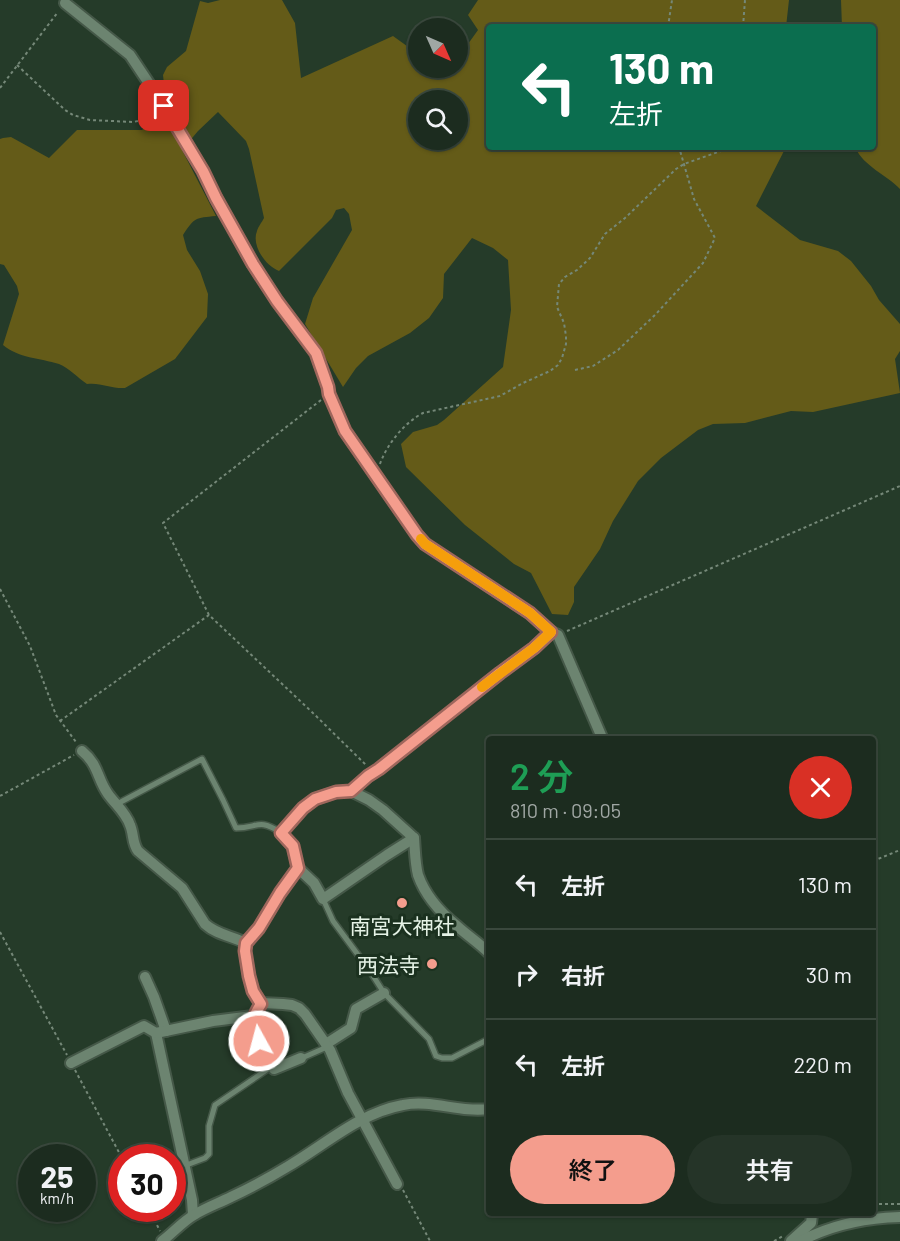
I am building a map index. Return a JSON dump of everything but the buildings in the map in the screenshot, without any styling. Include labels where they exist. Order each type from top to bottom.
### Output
[{"type":"street","points":[[65,3],[130,55],[164,106],[203,171],[253,264],[316,353],[329,394],[345,431],[417,535],[425,544],[530,613],[555,634],[601,736]]},
{"type":"street","points":[[351,791],[555,634]]},
{"type":"street","points":[[82,751],[93,761],[107,793],[126,816],[135,846],[182,888],[205,924],[215,932],[246,943]]},
{"type":"street","points":[[414,838],[323,899],[314,883],[298,868],[293,846],[281,833],[303,808],[315,799],[336,792],[351,791],[369,800],[414,838],[418,874],[430,898],[486,951]]},
{"type":"street","points":[[261,1004],[253,991],[249,976],[246,943],[259,928],[275,900],[298,868]]},
{"type":"street","points":[[145,977],[154,998],[180,1144]]},
{"type":"street","points":[[327,1045],[351,1028],[356,1009],[384,993]]},
{"type":"street","points":[[261,1004],[253,1016],[254,1024],[271,1066],[274,1070],[301,1059]]},
{"type":"street","points":[[261,1004],[284,1004],[298,1008],[305,1014],[327,1045],[344,1084],[397,1184]]},
{"type":"street","points":[[71,1063],[144,1026],[161,1032],[213,1021],[253,1016]]},
{"type":"street","points":[[163,1240],[193,1215],[286,1168],[371,1114],[404,1104],[486,1109]]},
{"type":"street","points":[[186,1174],[193,1215]]},
{"type":"street","points":[[791,1241],[811,1223],[812,1216]]},
{"type":"street","points":[[801,1241],[835,1226],[870,1219],[900,1217]]},
{"type":"lane","points":[[117,804],[202,759],[236,828],[261,824],[268,825],[281,833]]},
{"type":"lane","points":[[323,899],[333,921],[384,993],[429,1039],[438,1057],[452,1058],[486,1042]]},
{"type":"lane","points":[[301,1059],[327,1045]]},
{"type":"lane","points":[[186,1165],[209,1154],[209,1126],[215,1105],[271,1066]]},
{"type":"path","points":[[668,24],[672,0]]},
{"type":"path","points":[[743,24],[745,0]]},
{"type":"path","points":[[0,88],[65,3]]},
{"type":"path","points":[[17,65],[65,110],[82,118],[134,122],[143,120],[164,106]]},
{"type":"path","points":[[575,370],[593,366],[618,350],[655,315],[703,263],[715,238],[694,199],[680,150]]},
{"type":"path","points":[[376,477],[382,460],[393,441],[415,417],[423,413],[500,396],[558,365],[566,344],[564,323],[557,307],[559,284],[590,258],[605,234],[667,177],[684,164],[721,150]]},
{"type":"path","points":[[329,394],[163,522],[209,615],[373,772]]},
{"type":"path","points":[[555,634],[900,486]]},
{"type":"path","points":[[0,589],[30,646],[56,715],[82,751],[0,796]]},
{"type":"path","points":[[60,721],[209,615]]},
{"type":"path","points":[[876,860],[900,850]]},
{"type":"path","points":[[0,932],[114,1144]]},
{"type":"path","points":[[397,1184],[400,1185],[430,1241]]},
{"type":"path","points":[[876,1204],[900,1204]]},
{"type":"path","points":[[155,1222],[163,1240]]},
{"type":"shaded area","points":[[220,0],[282,0],[295,23],[301,78],[393,36],[408,47],[408,78],[468,78],[468,44],[478,30],[468,15],[478,0],[789,0],[786,24],[486,24],[486,150],[784,150],[756,206],[800,240],[838,251],[851,261],[871,286],[879,300],[900,324],[900,351],[895,359],[900,393],[813,412],[791,411],[745,423],[713,424],[698,430],[661,458],[638,481],[613,521],[600,549],[574,587],[574,602],[568,615],[552,614],[531,573],[514,564],[465,525],[406,467],[401,444],[413,432],[437,425],[444,420],[503,367],[511,310],[508,260],[493,248],[472,238],[444,274],[443,298],[429,318],[410,333],[368,356],[356,368],[343,387],[305,324],[313,298],[352,230],[349,214],[344,208],[336,210],[332,218],[279,271],[269,265],[261,255],[256,243],[257,231],[264,218],[249,149],[246,141],[218,112],[182,150],[216,216],[196,220],[183,235],[187,250],[200,271],[208,294],[207,317],[175,359],[125,388],[120,388],[87,384],[59,364],[22,355],[3,345],[19,294],[17,286],[4,265],[0,264],[0,139],[11,137],[49,158],[77,130],[142,130],[174,100],[164,84],[163,75],[167,67],[186,51],[200,1],[208,3]]},
{"type":"shaded area","points":[[841,0],[900,0],[900,189],[864,160],[857,150],[876,150],[876,24],[842,24]]},
{"type":"slow traffic","points":[[421,539],[425,544],[530,613],[551,632],[534,648],[482,687]]},
{"type":"place","name":"南宮大神社","points":[[402,903]]},
{"type":"place","name":"西法寺","points":[[432,964]]},
{"type":"route","points":[[164,106],[203,171],[253,264],[316,353],[329,394],[345,431],[417,535],[425,544],[530,613],[551,632],[534,648],[351,791],[342,790],[315,799],[303,808],[281,833],[293,846],[298,868],[259,928],[246,943],[245,951],[253,991],[261,1004],[253,1016],[259,1041]]}]
